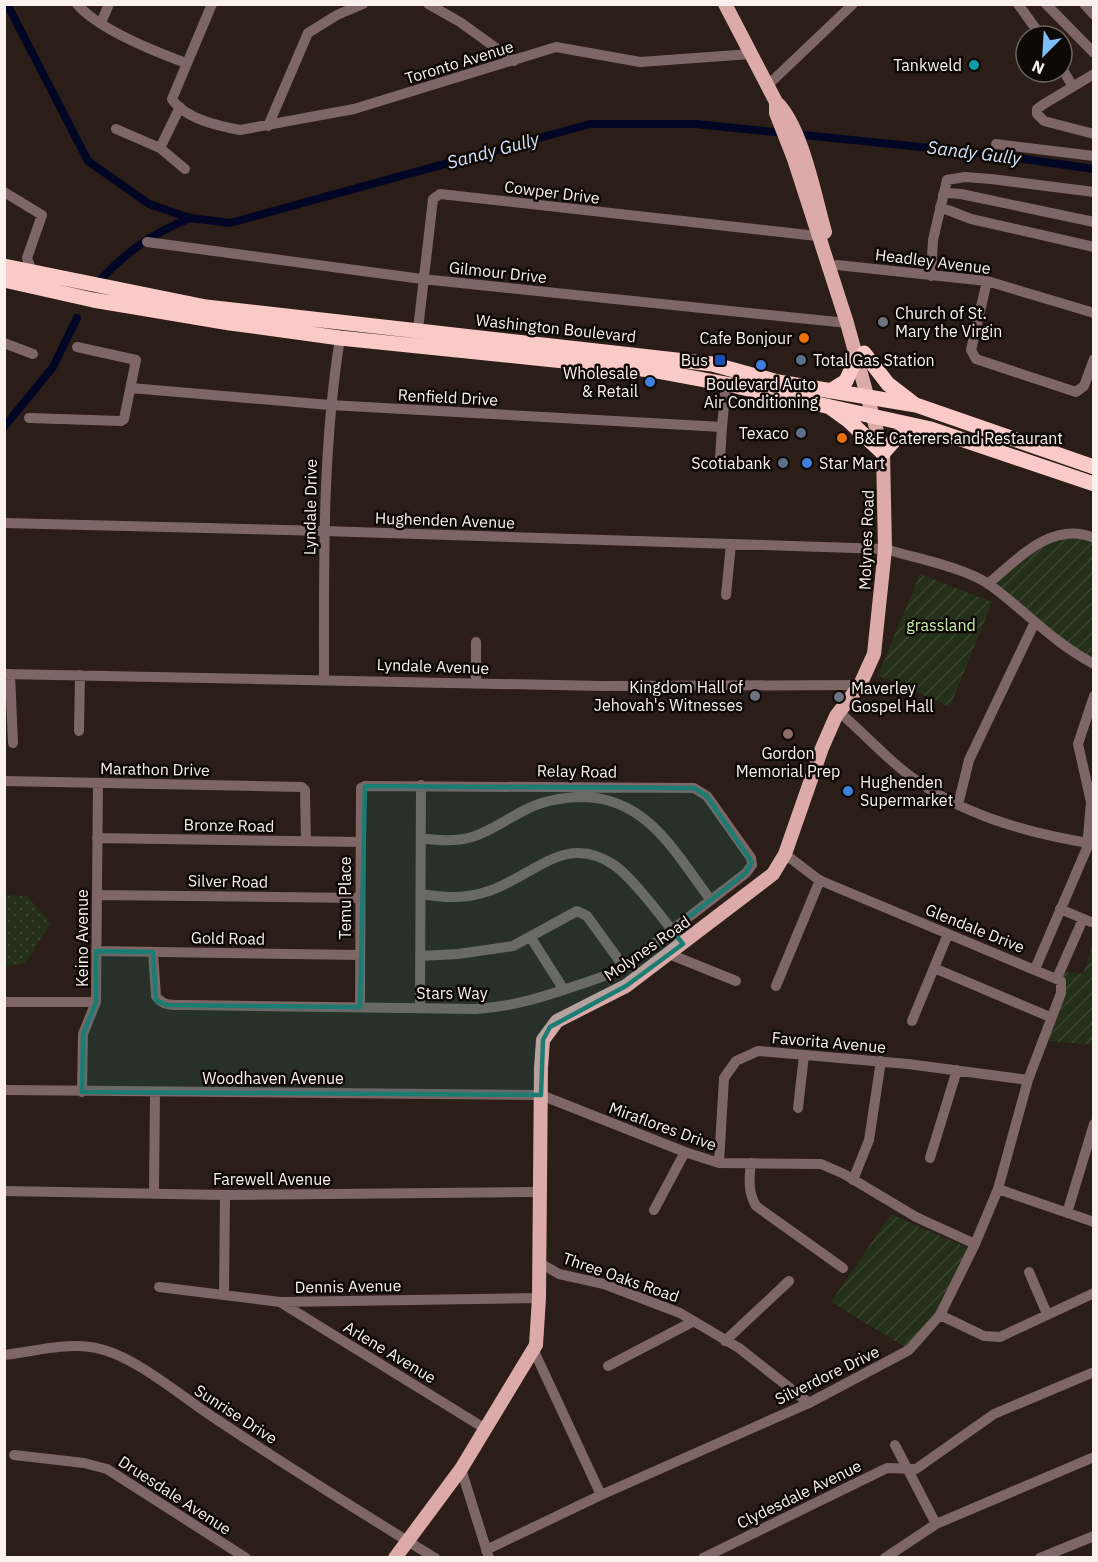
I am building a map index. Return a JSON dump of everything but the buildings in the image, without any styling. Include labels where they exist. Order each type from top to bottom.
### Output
[{"type":"highway","name":"Washington Boulevard","points":[[4,266],[206,308],[651,370],[726,384],[826,397],[916,405],[1094,466]]},
{"type":"highway","name":"Washington Boulevard","points":[[4,280],[93,300],[340,338],[417,339],[712,364],[826,397],[873,415],[931,429],[1094,484]]},
{"type":"highway","points":[[916,405],[888,384],[860,356],[846,381],[826,397],[883,453],[898,436],[931,429]]},
{"type":"main road","name":"Molynes Road","points":[[395,1557],[461,1469],[484,1428],[534,1351],[538,1334],[543,1040],[556,1021],[626,986],[765,881],[785,854],[822,748],[840,712],[860,685],[874,654],[885,549],[883,453],[837,265],[780,109],[725,4]]},
{"type":"main road","name":"Molynes Road","points":[[798,158],[816,236],[860,356]]},
{"type":"street","points":[[78,4],[101,23],[142,45],[186,63]]},
{"type":"street","points":[[101,23],[109,4]]},
{"type":"street","points":[[160,148],[180,107],[174,102],[172,96],[212,4]]},
{"type":"street","points":[[268,126],[308,33],[337,15],[363,4]]},
{"type":"street","points":[[428,4],[460,22],[514,61]]},
{"type":"street","points":[[768,85],[853,4]]},
{"type":"street","points":[[1018,4],[1032,24]]},
{"type":"street","points":[[1046,4],[1094,53]]},
{"type":"street","points":[[1084,4],[1094,15]]},
{"type":"street","name":"Toronto Avenue","points":[[180,107],[222,127],[240,130],[354,108],[556,47],[640,62],[751,54]]},
{"type":"street","points":[[1094,74],[1037,109],[1037,114],[1044,121],[1094,134]]},
{"type":"street","points":[[116,129],[160,148],[184,169]]},
{"type":"street","points":[[996,144],[1094,156]]},
{"type":"street","points":[[931,276],[933,240],[947,180],[965,177],[1094,192]]},
{"type":"street","points":[[4,192],[42,215],[27,258],[32,272]]},
{"type":"street","name":"Cowper Drive","points":[[417,339],[422,279],[433,199],[440,194],[816,236]]},
{"type":"street","points":[[943,195],[961,194],[1094,222]]},
{"type":"street","points":[[940,207],[971,219],[1094,247]]},
{"type":"street","name":"Gilmour Drive","points":[[147,242],[422,279],[847,323]]},
{"type":"street","name":"Headley Avenue","points":[[837,265],[987,281],[1094,313]]},
{"type":"street","points":[[987,281],[971,350],[976,359],[1076,392],[1084,386],[1094,359]]},
{"type":"street","name":"Lyndale Drive","points":[[324,678],[324,531],[330,405],[340,338]]},
{"type":"street","points":[[4,343],[33,354]]},
{"type":"street","points":[[29,418],[121,421],[124,419],[136,360],[77,348]]},
{"type":"street","points":[[720,458],[726,384]]},
{"type":"street","name":"Renfield Drive","points":[[131,388],[330,405],[722,427]]},
{"type":"street","name":"Hughenden Avenue","points":[[4,524],[324,531],[885,549],[960,572],[988,584],[1034,624],[1071,651],[1094,664]]},
{"type":"street","points":[[988,584],[1039,542],[1064,533],[1082,533],[1094,538]]},
{"type":"street","points":[[726,595],[731,544]]},
{"type":"street","points":[[958,805],[969,760],[1034,624]]},
{"type":"street","points":[[476,642],[476,683]]},
{"type":"street","points":[[7,674],[13,743]]},
{"type":"street","name":"Lyndale Avenue","points":[[7,674],[324,678],[603,686],[860,685]]},
{"type":"street","points":[[79,731],[80,675]]},
{"type":"street","points":[[1035,969],[1089,845],[1091,802],[1078,744],[1094,696]]},
{"type":"street","points":[[840,712],[901,768],[958,805],[1023,830],[1089,845]]},
{"type":"street","name":"Marathon Drive","points":[[4,781],[304,788],[306,842]]},
{"type":"street","name":"Keino Avenue","points":[[4,1002],[96,1002],[98,783]]},
{"type":"street","points":[[420,1008],[421,785]]},
{"type":"street","name":"Relay Road","points":[[361,788],[421,785],[535,785],[698,789],[707,796],[751,858],[752,865]]},
{"type":"street","points":[[535,785],[539,803]]},
{"type":"street","points":[[613,787],[616,802]]},
{"type":"street","name":"Temu Place","points":[[360,1007],[361,788]]},
{"type":"street","points":[[422,837],[444,841],[474,838],[539,803],[578,797],[616,802],[637,813],[662,834],[710,899]]},
{"type":"street","name":"Bronze Road","points":[[98,838],[361,842]]},
{"type":"street","points":[[422,894],[448,898],[488,892],[523,877],[560,854],[586,853],[616,867],[684,944]]},
{"type":"street","name":"Glendale Drive","points":[[785,854],[820,880],[1058,978]]},
{"type":"street","name":"Stars Way","points":[[153,952],[156,996],[163,1004],[502,1007],[541,999],[624,967],[746,873],[752,865]]},
{"type":"street","points":[[776,986],[820,880]]},
{"type":"street","name":"Silver Road","points":[[97,895],[359,898]]},
{"type":"street","points":[[1028,1080],[1062,987],[1058,978],[1087,920],[1060,909]]},
{"type":"street","points":[[420,956],[493,950],[531,938],[573,913],[581,911],[624,967]]},
{"type":"street","points":[[912,1021],[948,934]]},
{"type":"street","points":[[531,938],[564,990]]},
{"type":"street","name":"Gold Road","points":[[96,951],[360,955]]},
{"type":"street","points":[[669,954],[736,981]]},
{"type":"street","points":[[934,968],[1050,1017]]},
{"type":"street","points":[[82,1092],[83,1034],[96,1002]]},
{"type":"street","name":"Favorita Avenue","points":[[719,1163],[724,1078],[728,1069],[746,1054],[758,1051],[881,1061],[1028,1080]]},
{"type":"street","points":[[798,1108],[804,1055]]},
{"type":"street","points":[[853,1180],[866,1152],[881,1061]]},
{"type":"street","points":[[930,1158],[957,1070]]},
{"type":"street","name":"Silverdore Drive","points":[[488,1554],[601,1495],[809,1403],[909,1350],[940,1315],[975,1244],[998,1189],[1028,1080]]},
{"type":"street","name":"Woodhaven Avenue","points":[[4,1090],[541,1095]]},
{"type":"street","points":[[154,1192],[155,1092]]},
{"type":"street","name":"Miraflores Drive","points":[[541,1095],[685,1152],[719,1163],[821,1164],[916,1217],[975,1244]]},
{"type":"street","points":[[1067,1213],[1091,1149],[1094,1124]]},
{"type":"street","points":[[654,1209],[685,1152]]},
{"type":"street","points":[[751,1163],[750,1189],[756,1206],[843,1268]]},
{"type":"street","points":[[998,1189],[1094,1222]]},
{"type":"street","name":"Farewell Avenue","points":[[4,1191],[225,1195],[540,1192]]},
{"type":"street","points":[[224,1294],[225,1195]]},
{"type":"street","name":"Three Oaks Road","points":[[540,1263],[559,1274],[627,1292],[694,1321],[756,1360],[809,1403]]},
{"type":"street","points":[[1029,1272],[1047,1314]]},
{"type":"street","points":[[725,1341],[789,1281]]},
{"type":"street","name":"Dennis Avenue","points":[[159,1287],[280,1302],[539,1298]]},
{"type":"street","points":[[940,1315],[992,1338],[1000,1337],[1094,1293]]},
{"type":"street","name":"Arlene Avenue","points":[[280,1302],[484,1428]]},
{"type":"street","points":[[608,1365],[694,1321]]},
{"type":"street","name":"Sunrise Drive","points":[[4,1355],[71,1347],[90,1347],[109,1352],[130,1362],[435,1557]]},
{"type":"street","points":[[534,1351],[601,1495]]},
{"type":"street","points":[[909,1470],[916,1469],[994,1414],[1094,1372]]},
{"type":"street","points":[[896,1445],[936,1524]]},
{"type":"street","name":"Druesdale Avenue","points":[[14,1455],[84,1462],[107,1469],[246,1557]]},
{"type":"street","points":[[885,1557],[936,1524],[1094,1457]]},
{"type":"street","name":"Clydesdale Avenue","points":[[703,1557],[887,1468],[900,1467],[909,1470]]},
{"type":"street","points":[[461,1469],[488,1554]]},
{"type":"street","points":[[1039,1557],[1094,1536]]},
{"type":"street","points":[[903,1546],[908,1557]]},
{"type":"highlighted area","points":[[365,786],[694,788],[707,796],[752,862],[746,873],[672,930],[683,944],[626,986],[550,1027],[543,1040],[541,1095],[82,1092],[83,1034],[96,1002],[96,951],[153,952],[156,1000],[167,1005],[360,1007]]},
{"type":"green space","points":[[1064,533],[1093,538],[1093,663],[988,584],[1039,542]]},
{"type":"green space","name":"grassland","points":[[920,574],[992,602],[950,707],[878,675]]},
{"type":"green space","points":[[5,895],[27,896],[51,923],[25,963],[5,967]]},
{"type":"green space","points":[[1093,943],[1093,1045],[1047,1041],[1064,972],[1083,974]]},
{"type":"green space","points":[[891,1214],[968,1248],[939,1313],[908,1349],[831,1302]]},
{"type":"waterway","name":"Sandy Gully","points":[[7,4],[88,161],[149,204],[190,218],[230,223],[590,124],[696,124],[989,154],[1094,169]]},
{"type":"waterway","points":[[102,278],[142,243],[190,218]]},
{"type":"waterway","points":[[4,427],[53,367],[77,318]]},
{"type":"place","name":"Tankweld","points":[[974,65]]},
{"type":"place","name":"Church of St. Mary the Virgin","points":[[883,322]]},
{"type":"place","name":"Cafe Bonjour","points":[[804,338]]},
{"type":"place","name":"Bus","points":[[720,360]]},
{"type":"place","name":"Total Gas Station","points":[[801,360]]},
{"type":"place","name":"Boulevard Auto Air Conditioning","points":[[761,365]]},
{"type":"place","name":"Wholesale & Retail","points":[[650,382]]},
{"type":"place","name":"Texaco","points":[[801,433]]},
{"type":"place","name":"B&E Caterers and Restaurant","points":[[842,438]]},
{"type":"place","name":"Scotiabank","points":[[783,463]]},
{"type":"place","name":"Star Mart","points":[[807,463]]},
{"type":"place","name":"Kingdom Hall of Jehovah's Witnesses","points":[[755,696]]},
{"type":"place","name":"Maverley Gospel Hall","points":[[839,697]]},
{"type":"place","name":"Gordon Memorial Prep","points":[[788,734]]},
{"type":"place","name":"Hughenden Supermarket","points":[[848,791]]}]
